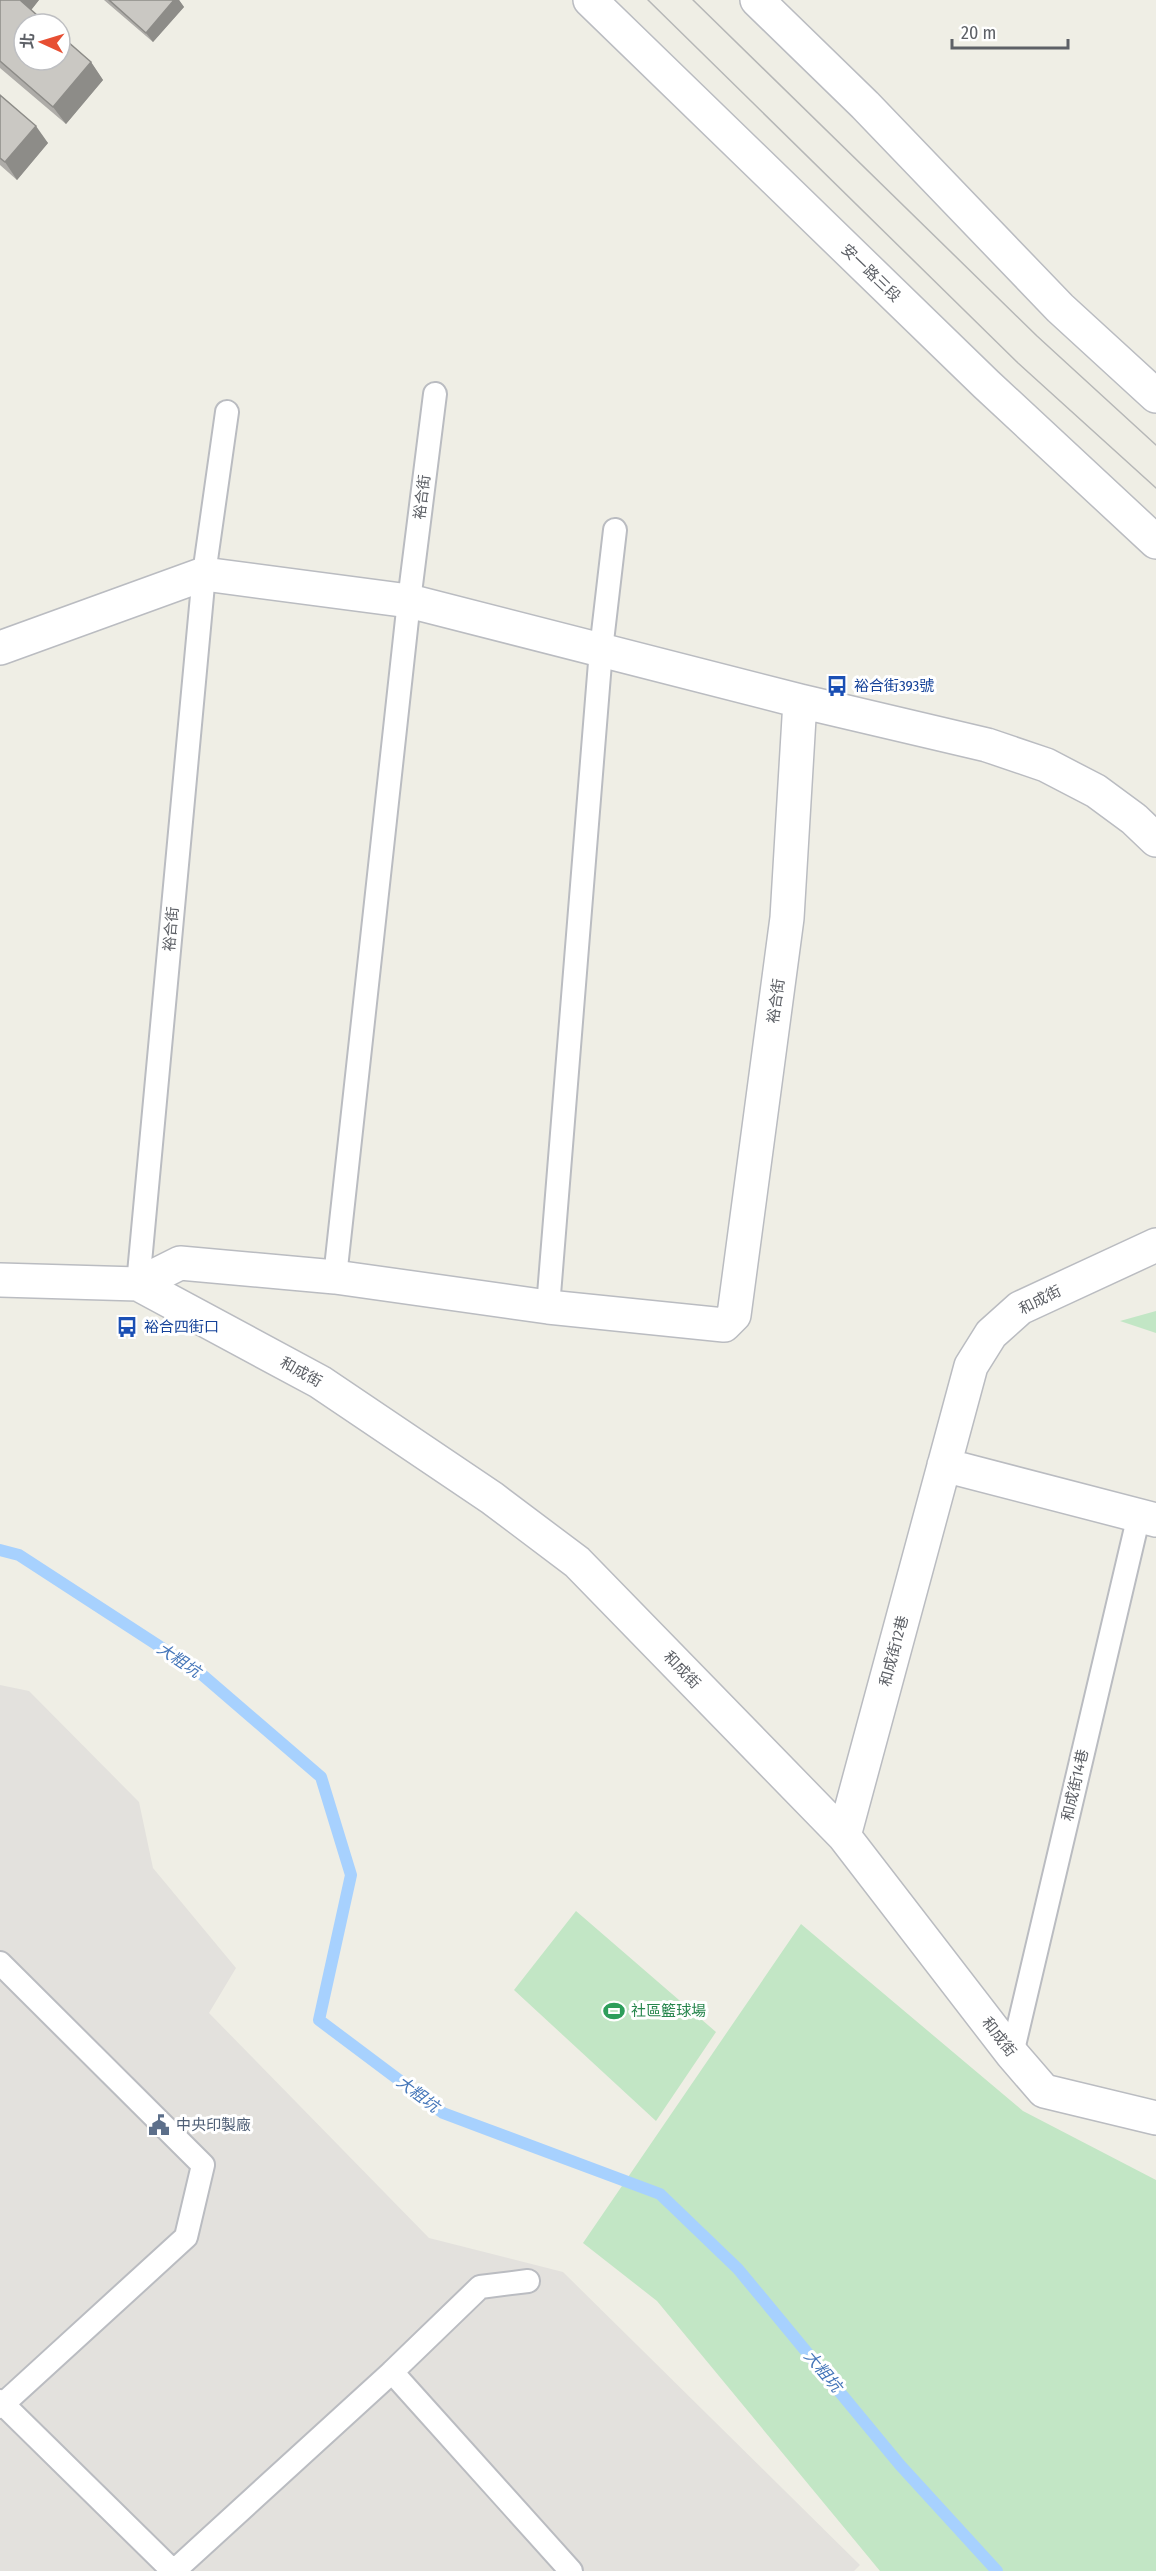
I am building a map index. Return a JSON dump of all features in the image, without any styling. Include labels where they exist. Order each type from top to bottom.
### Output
[{"type":"street","name":"安一路三段","points":[[590,0],[994,392],[1156,542]]},
{"type":"street","points":[[757,0],[865,105],[1060,308],[1156,396]]},
{"type":"street","points":[[0,648],[204,574],[409,601],[800,701],[987,745],[1046,765],[1096,791],[1134,819],[1156,840]]},
{"type":"street","name":"裕合街","points":[[0,1280],[138,1284],[180,1263],[335,1277],[548,1307],[724,1324],[734,1315],[787,918],[800,701]]},
{"type":"street","name":"和成街","points":[[944,1465],[971,1366],[991,1334],[1020,1308],[1156,1245]]},
{"type":"street","name":"和成街","points":[[138,1284],[320,1382],[492,1498],[577,1562],[844,1836],[1012,2054],[1044,2091],[1156,2118]]},
{"type":"street","points":[[944,1465],[1147,1518]]},
{"type":"street","name":"和成街12巷","points":[[844,1836],[944,1465]]},
{"type":"lane","name":"裕合街","points":[[335,1277],[409,601],[435,394]]},
{"type":"lane","name":"裕合街","points":[[138,1284],[204,574],[227,411]]},
{"type":"lane","points":[[548,1307],[602,650],[615,530]]},
{"type":"lane","name":"和成街14巷","points":[[1012,2054],[1147,1518]]},
{"type":"lane","points":[[0,1963],[203,2165],[186,2237],[1,2404],[173,2571],[392,2372],[480,2287],[528,2281]]},
{"type":"lane","points":[[392,2372],[571,2571]]},
{"type":"shaded area","name":"中央印製廠","points":[[0,1685],[29,1691],[139,1802],[153,1868],[236,1968],[209,2013],[429,2238],[563,2272],[860,2565],[854,2571],[0,2571]]},
{"type":"green space","points":[[1156,1311],[1156,1333],[1120,1321]]},
{"type":"green space","name":"社區籃球場","points":[[576,1911],[716,2032],[656,2121],[514,1990]]},
{"type":"green space","points":[[801,1924],[1023,2111],[1156,2180],[1156,2571],[880,2571],[657,2301],[583,2243]]},
{"type":"building","points":[[0,0],[20,0],[34,12],[12,12],[12,71],[0,61]]},
{"type":"building","points":[[109,0],[174,0],[146,33]]},
{"type":"building","points":[[72,45],[91,62],[53,107],[13,72],[72,72]]},
{"type":"building","points":[[0,95],[36,126],[5,162],[0,158]]},
{"type":"waterway","name":"大粗坑","points":[[0,1550],[19,1555],[199,1672],[321,1777],[351,1875],[319,2020],[443,2113],[660,2194],[738,2269],[900,2465],[997,2571]]},
{"type":"tram line","points":[[648,0],[1018,363],[1156,488]]},
{"type":"tram line","points":[[693,0],[1037,336],[1156,445]]},
{"type":"place","name":"裕合街393號","points":[[837,686]]},
{"type":"place","name":"裕合四街口","points":[[127,1327]]},
{"type":"place","name":"社區籃球場","points":[[614,2011]]},
{"type":"place","name":"中央印製廠","points":[[159,2125]]}]
